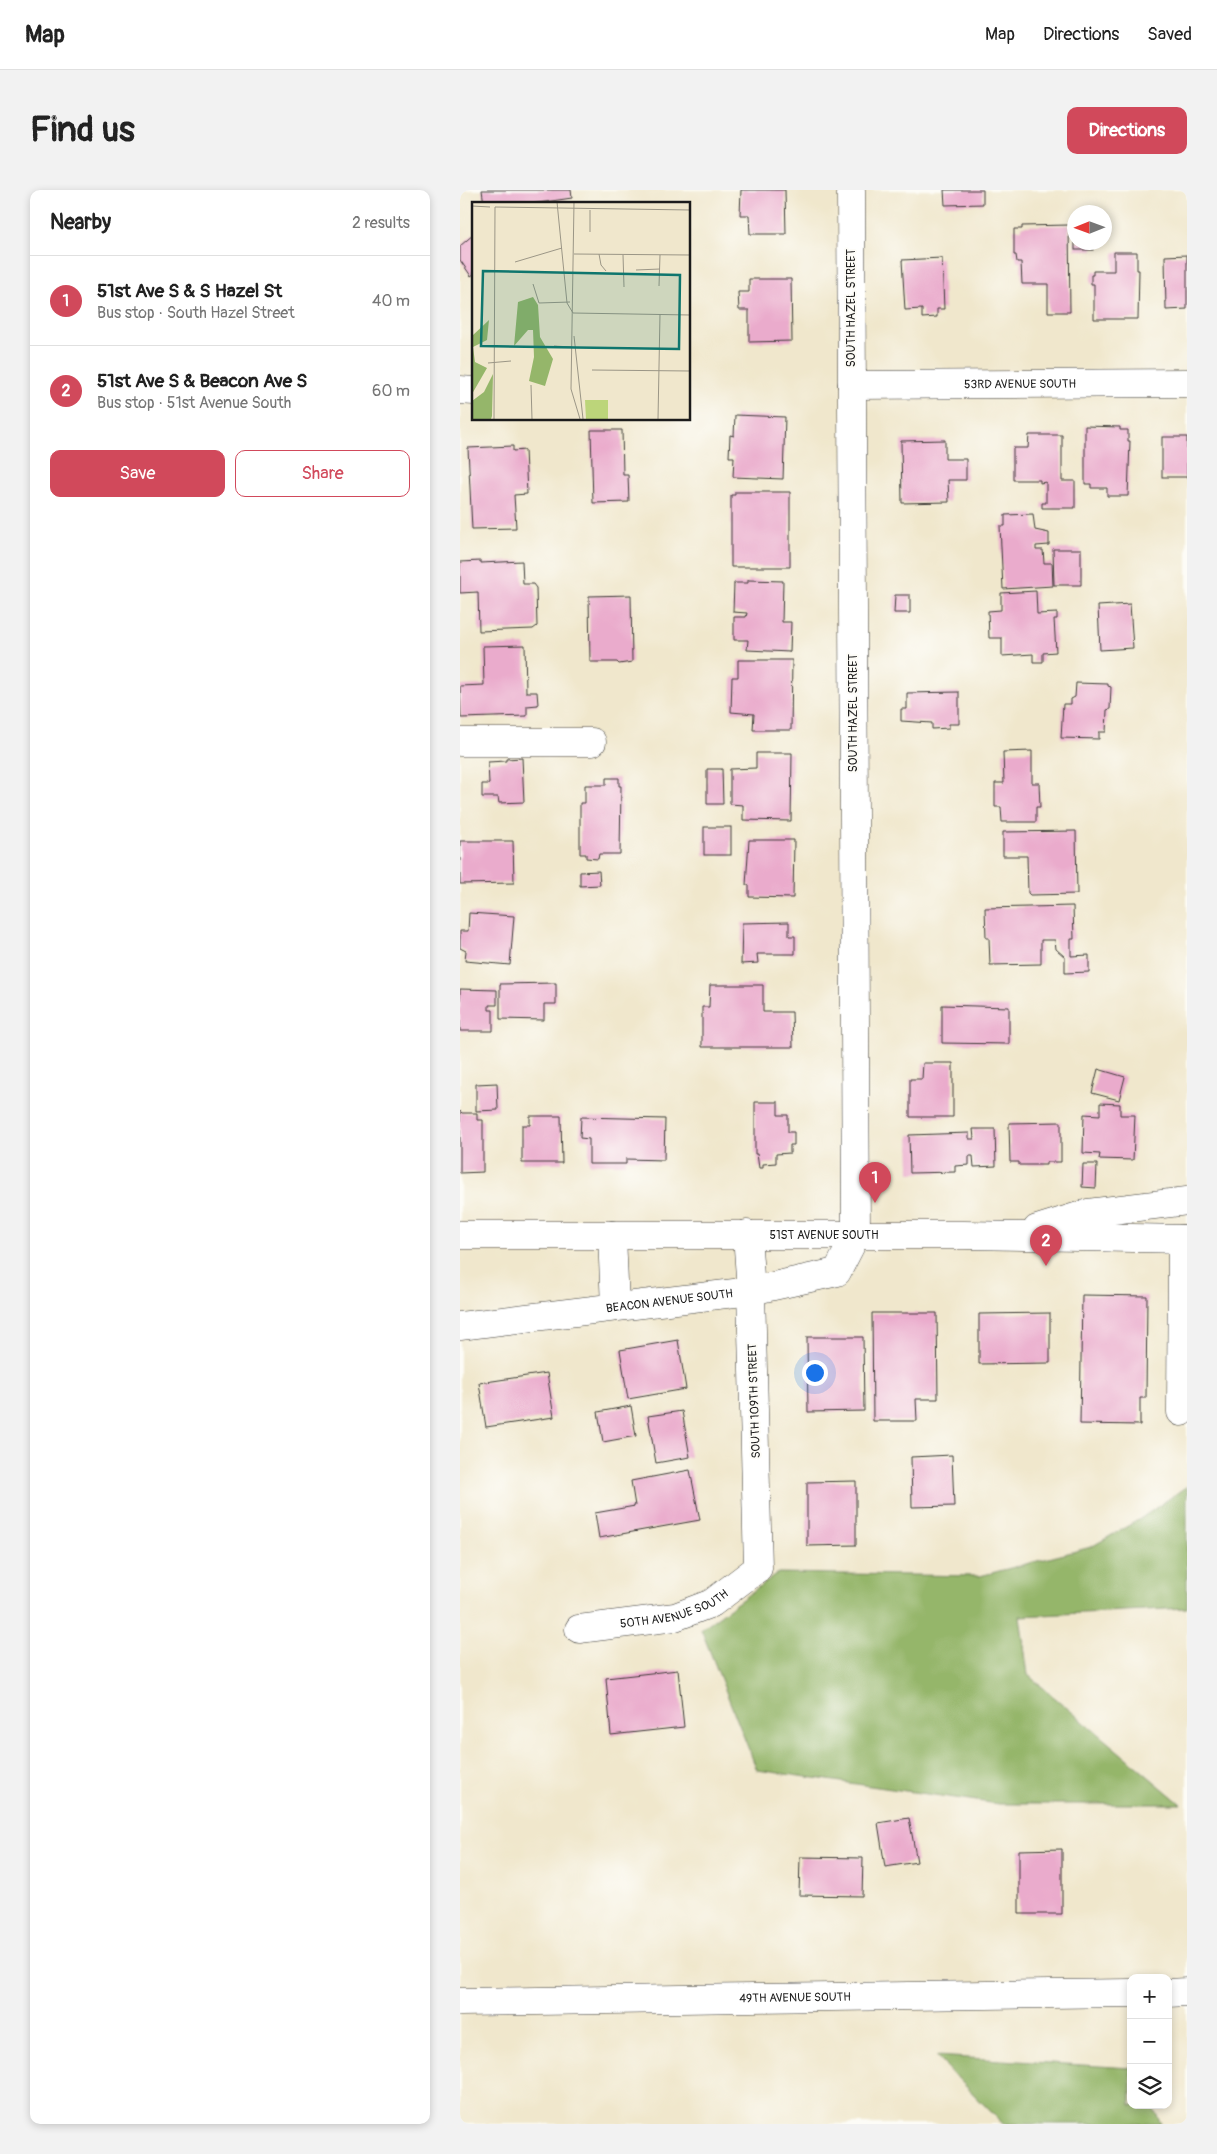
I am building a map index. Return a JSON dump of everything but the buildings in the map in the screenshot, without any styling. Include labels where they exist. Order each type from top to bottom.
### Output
[{"type":"street","name":"SOUTH HAZEL STREET","points":[[851,190],[856,1235]]},
{"type":"street","name":"53RD AVENUE SOUTH","points":[[852,384],[1187,383]]},
{"type":"street","points":[[460,742],[592,742]]},
{"type":"street","points":[[1017,1236],[1088,1213],[1187,1201]]},
{"type":"street","name":"51ST AVENUE SOUTH","points":[[460,1235],[747,1234],[1185,1239]]},
{"type":"street","name":"SOUTH 109TH STREET","points":[[747,1234],[751,1291],[758,1568]]},
{"type":"street","points":[[612,1235],[615,1308]]},
{"type":"street","name":"BEACON AVENUE SOUTH","points":[[460,1326],[751,1291],[837,1272],[856,1235]]},
{"type":"street","points":[[1180,1412],[1185,1239]]},
{"type":"street","name":"50TH AVENUE SOUTH","points":[[579,1629],[675,1617],[712,1603],[758,1568]]},
{"type":"street","points":[[1172,1993],[1187,1992]]},
{"type":"street","name":"49TH AVENUE SOUTH","points":[[460,2002],[1127,1993]]},
{"type":"green space","points":[[1187,1486],[1187,1608],[1020,1616],[1028,1675],[1181,1804],[998,1804],[757,1770],[701,1629],[778,1573],[980,1576],[1091,1547],[1140,1519]]},
{"type":"green space","points":[[936,2056],[1127,2068],[1127,2109],[1154,2109],[1161,2124],[1003,2124]]},
{"type":"place","name":"51st Ave S & S Hazel St","points":[[875,1203]]},
{"type":"place","name":"51st Ave S & Beacon Ave S","points":[[1046,1266]]}]
